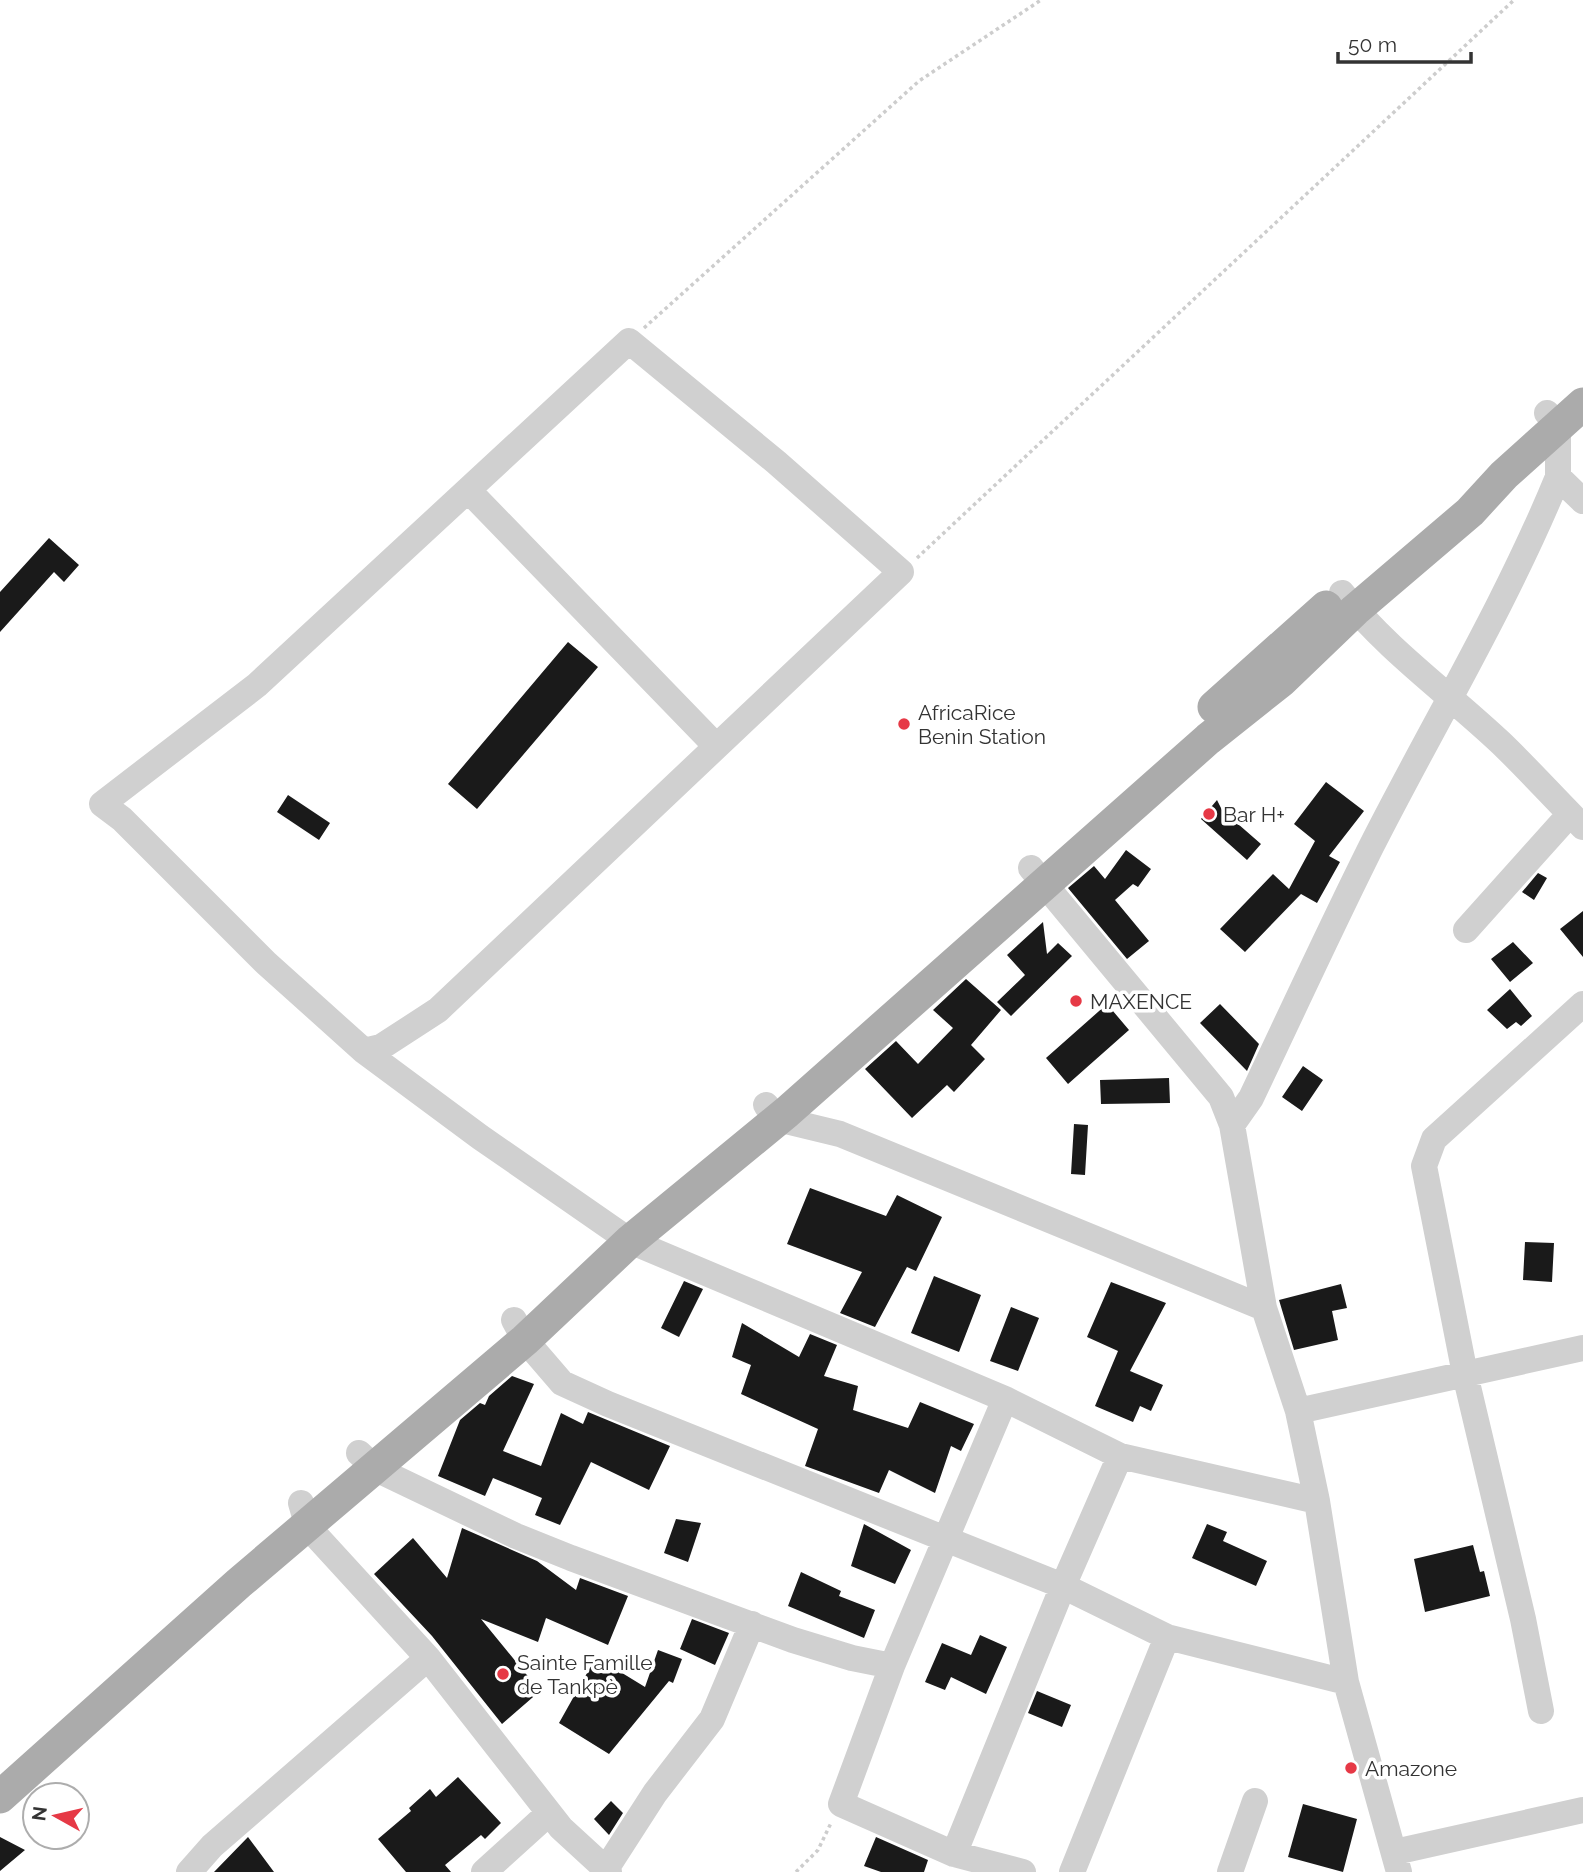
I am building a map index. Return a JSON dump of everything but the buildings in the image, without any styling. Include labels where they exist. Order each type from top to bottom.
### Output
[{"type":"main road","points":[[0,1769],[305,1515],[520,1330],[622,1236],[879,1027],[1038,877],[1282,681],[1348,601],[1470,512],[1583,382]]},
{"type":"main road","points":[[1552,419],[1583,404]]},
{"type":"main road","points":[[0,1797],[239,1583],[305,1515]]},
{"type":"street","points":[[364,1052],[381,1047],[438,1010],[901,572],[776,462],[629,341],[257,685],[102,804],[122,819],[266,963],[364,1052],[622,1236],[1005,1399],[1120,1456],[1317,1501]]},
{"type":"street","points":[[1232,1125],[1251,1098],[1371,847],[1542,514],[1558,477],[1552,419]]},
{"type":"street","points":[[1558,477],[1583,501]]},
{"type":"street","points":[[469,491],[716,746]]},
{"type":"street","points":[[1348,601],[1449,699],[1500,742],[1576,820],[1466,930]]},
{"type":"street","points":[[1038,877],[1126,979],[1221,1097],[1232,1125],[1264,1307],[1298,1411],[1317,1501],[1346,1682],[1397,1862],[1583,1810]]},
{"type":"street","points":[[1541,1711],[1523,1619],[1512,1584],[1465,1374],[1424,1166],[1434,1139],[1583,1004]]},
{"type":"street","points":[[772,1112],[840,1134],[1264,1307]]},
{"type":"street","points":[[520,1330],[562,1383],[692,1440],[1063,1586],[1167,1637],[1346,1682]]},
{"type":"street","points":[[1298,1411],[1583,1348]]},
{"type":"street","points":[[1005,1399],[892,1666],[841,1804],[954,1854],[1023,1872]]},
{"type":"street","points":[[954,1854],[1063,1586],[1120,1456]]},
{"type":"street","points":[[368,1461],[516,1536],[752,1624],[852,1658],[892,1666]]},
{"type":"street","points":[[305,1515],[428,1658],[549,1813],[608,1870],[655,1793],[712,1719],[752,1624]]},
{"type":"street","points":[[1072,1872],[1167,1637]]},
{"type":"street","points":[[189,1872],[212,1846],[428,1658]]},
{"type":"street","points":[[1230,1872],[1255,1801]]},
{"type":"street","points":[[484,1872],[549,1813]]},
{"type":"path","points":[[629,341],[919,81],[1041,0]]},
{"type":"path","points":[[901,572],[1514,0]]},
{"type":"path","points":[[796,1872],[818,1850],[841,1804]]},
{"type":"place","name":"AfricaRice Benin Station","points":[[904,724]]},
{"type":"place","name":"Bar H+","points":[[1209,814]]},
{"type":"place","name":"MAXENCE","points":[[1076,1001]]},
{"type":"place","name":"Sainte Famille de Tankpè","points":[[503,1674]]},
{"type":"place","name":"Amazone","points":[[1351,1768]]}]
